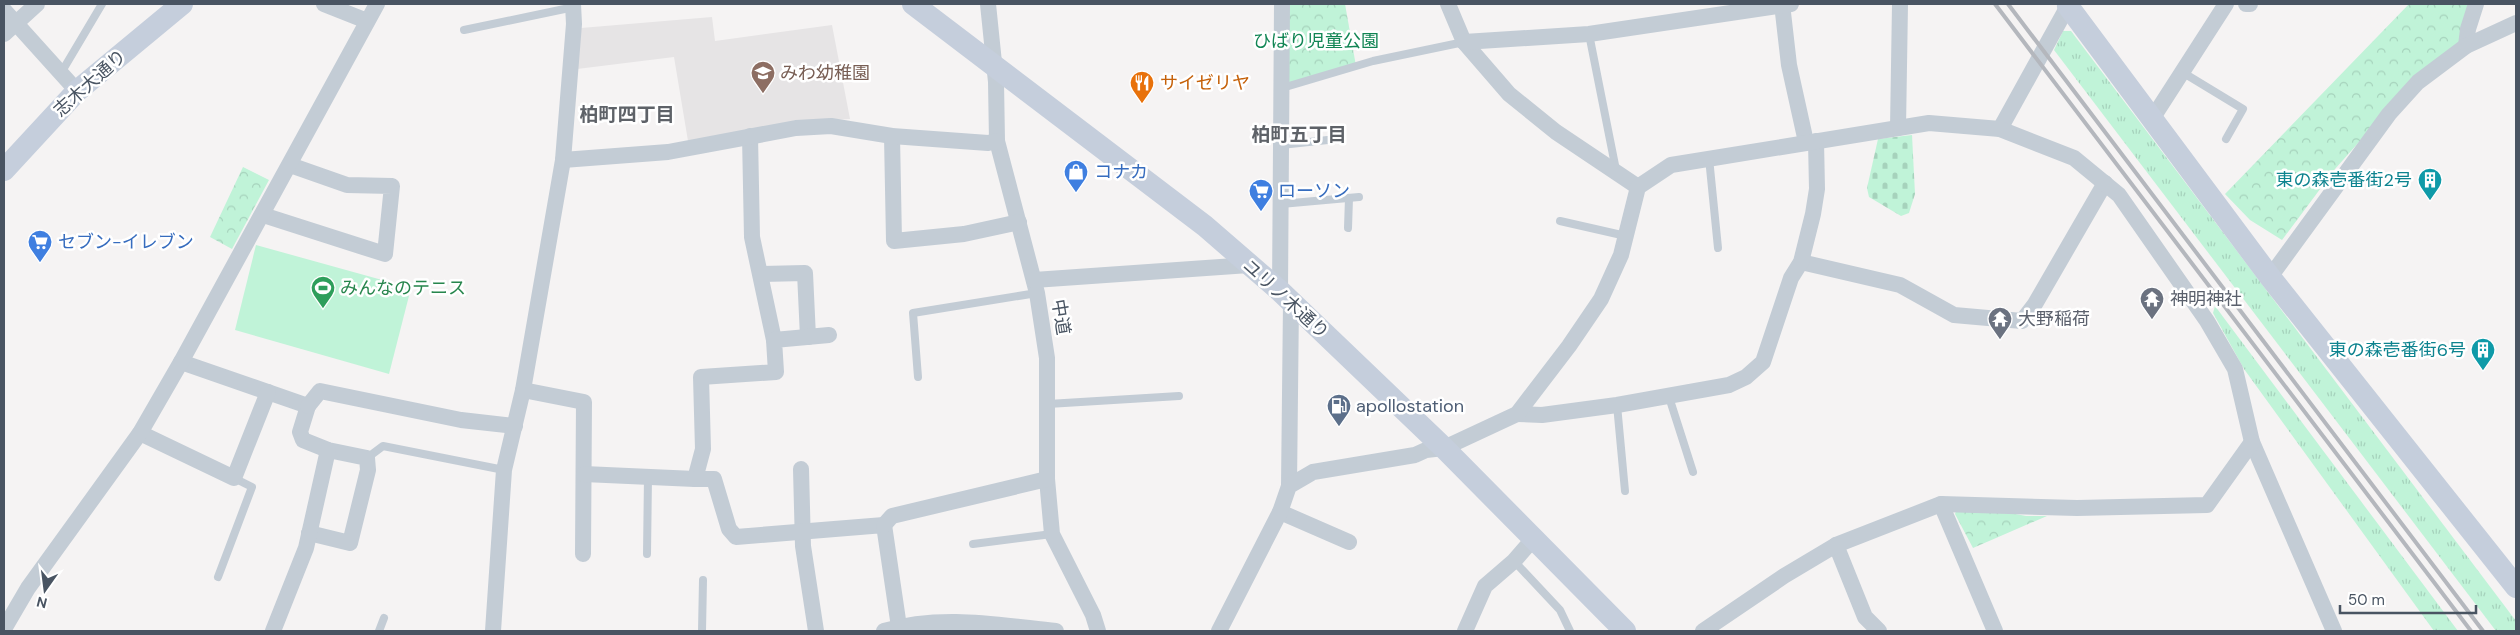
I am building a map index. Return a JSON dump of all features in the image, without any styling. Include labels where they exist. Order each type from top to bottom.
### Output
[{"type":"street","points":[[10,28],[37,4]]},
{"type":"street","name":"志木大通り","points":[[4,170],[77,91],[182,4]]},
{"type":"street","points":[[324,4],[367,21]]},
{"type":"street","points":[[4,629],[28,588],[140,433],[263,215],[376,4]]},
{"type":"street","name":"ユリノ木通り","points":[[913,4],[1205,226],[1286,296],[1444,448],[1625,631]]},
{"type":"street","name":"中道","points":[[988,4],[994,65],[997,141],[1036,287],[1047,358],[1047,479],[1052,534],[1093,615],[1098,631]]},
{"type":"street","points":[[1219,631],[1280,512],[1289,486],[1286,296],[1280,145],[1282,4]]},
{"type":"street","points":[[1448,4],[1464,42],[1509,94],[1556,132],[1638,187]]},
{"type":"street","points":[[1289,486],[1313,472],[1415,455],[1426,450],[1444,448],[1517,414],[1542,415],[1617,405],[1730,385],[1757,369],[1763,362],[1792,278],[1801,262],[1817,189],[1811,141],[1789,65],[1785,4],[1589,34],[1464,42]]},
{"type":"street","points":[[1898,128],[1900,4]]},
{"type":"street","points":[[2152,119],[2226,4]]},
{"type":"street","points":[[2466,46],[2468,29],[2476,4]]},
{"type":"street","points":[[493,631],[504,470],[524,390],[563,160],[573,5]]},
{"type":"street","points":[[2000,129],[2069,5],[2270,277],[2516,586]]},
{"type":"street","points":[[4,10],[10,28],[77,91]]},
{"type":"street","points":[[2270,277],[2389,114],[2418,82],[2466,46],[2516,23]]},
{"type":"street","points":[[1517,414],[1568,346],[1600,299],[1621,256],[1638,187],[1671,165],[1930,123],[2000,129],[2074,158],[2105,183],[2125,203],[2207,321],[2235,369],[2252,442],[2334,631]]},
{"type":"street","points":[[563,160],[668,152],[796,128],[831,126],[892,136],[988,143],[997,141]]},
{"type":"street","points":[[695,479],[703,449],[701,377],[776,372],[774,340],[752,237],[750,136]]},
{"type":"street","points":[[892,136],[894,241],[964,234],[1019,222]]},
{"type":"street","points":[[263,215],[385,254],[392,186],[347,185],[290,165]]},
{"type":"street","points":[[1801,262],[1900,285],[1954,315],[2022,321],[2035,304],[2105,183]]},
{"type":"street","points":[[1036,287],[1249,265]]},
{"type":"street","points":[[761,274],[805,273],[808,337]]},
{"type":"street","points":[[774,340],[829,335]]},
{"type":"street","points":[[181,362],[308,406]]},
{"type":"street","points":[[524,390],[584,402],[583,554]]},
{"type":"street","points":[[309,533],[350,543],[368,470],[367,458],[328,450],[303,440],[300,432],[308,406],[320,391],[461,420],[515,426]]},
{"type":"street","points":[[140,433],[234,478],[268,392]]},
{"type":"street","points":[[1703,631],[1784,576],[1836,545],[1941,504],[2077,508],[2207,505],[2252,442]]},
{"type":"street","points":[[273,631],[306,548],[328,450]]},
{"type":"street","points":[[801,468],[802,533],[816,631]]},
{"type":"street","points":[[584,474],[714,479],[729,530],[736,537],[884,526]]},
{"type":"street","points":[[1047,479],[892,516],[884,526],[891,629],[938,622],[963,626],[1056,631]]},
{"type":"street","points":[[1941,504],[1994,631]]},
{"type":"street","points":[[1280,512],[1349,542]]},
{"type":"street","points":[[1465,631],[1484,586],[1514,561],[1534,538]]},
{"type":"street","points":[[1836,545],[1865,617],[1880,631]]},
{"type":"lane","points":[[61,74],[102,4]]},
{"type":"lane","points":[[464,30],[573,5]]},
{"type":"lane","points":[[1589,34],[1616,172]]},
{"type":"lane","points":[[1280,88],[1373,61],[1464,42]]},
{"type":"lane","points":[[2182,72],[2243,110],[2226,139]]},
{"type":"lane","points":[[1280,145],[1337,139]]},
{"type":"lane","points":[[1709,158],[1718,248]]},
{"type":"lane","points":[[1281,204],[1359,197]]},
{"type":"lane","points":[[1348,228],[1349,198]]},
{"type":"lane","points":[[1560,221],[1626,236]]},
{"type":"lane","points":[[918,377],[913,313],[1036,287]]},
{"type":"lane","points":[[1048,404],[1178,396]]},
{"type":"lane","points":[[1669,397],[1693,472]]},
{"type":"lane","points":[[1617,405],[1625,491]]},
{"type":"lane","points":[[367,458],[383,446],[504,470]]},
{"type":"lane","points":[[647,554],[648,477]]},
{"type":"lane","points":[[218,577],[252,487],[234,478]]},
{"type":"lane","points":[[973,544],[1052,534]]},
{"type":"lane","points":[[1514,561],[1560,610],[1570,631]]},
{"type":"lane","points":[[702,631],[703,580]]},
{"type":"lane","points":[[379,631],[384,618]]},
{"type":"shaded area","name":"みわ幼稚園","points":[[712,17],[715,41],[832,25],[850,119],[801,121],[688,141],[674,57],[577,69],[581,28]]},
{"type":"green space","name":"ひばり児童公園","points":[[1282,4],[1345,4],[1356,66],[1280,88]]},
{"type":"green space","points":[[2409,4],[2470,4],[2460,42],[2415,79],[2335,169],[2282,240],[2250,220],[2225,194]]},
{"type":"green space","points":[[2063,31],[2071,31],[2516,621],[2516,631],[2496,631],[2054,50]]},
{"type":"green space","points":[[1912,135],[1915,194],[1909,213],[1901,216],[1869,197],[1867,188],[1878,139]]},
{"type":"green space","points":[[243,167],[269,180],[232,249],[210,237]]},
{"type":"green space","name":"みんなのテニス","points":[[256,245],[411,288],[389,374],[235,330]]},
{"type":"green space","points":[[2215,306],[2458,631],[2434,631],[2244,369],[2213,313]]},
{"type":"green space","points":[[1957,508],[1985,508],[2026,516],[2047,516],[1973,548],[1955,514]]},
{"type":"railway","points":[[1995,4],[2471,631]]},
{"type":"railway","points":[[2008,4],[2483,631]]},
{"type":"place","name":"みわ幼稚園","points":[[763,94]]},
{"type":"place","name":"サイゼリヤ","points":[[1142,104]]},
{"type":"place","name":"コナカ","points":[[1076,193]]},
{"type":"place","name":"東の森壱番街2号","points":[[2430,201]]},
{"type":"place","name":"ローソン","points":[[1261,212]]},
{"type":"place","name":"セブン-イレブン","points":[[40,263]]},
{"type":"place","name":"みんなのテニス","points":[[323,309]]},
{"type":"place","name":"神明神社","points":[[2152,320]]},
{"type":"place","name":"大野稲荷","points":[[2000,340]]},
{"type":"place","name":"東の森壱番街6号","points":[[2483,371]]},
{"type":"place","name":"apollostation","points":[[1339,427]]},
{"type":"district","name":"柏町四丁目","points":[[627,114]]},
{"type":"district","name":"柏町五丁目","points":[[1299,134]]}]
